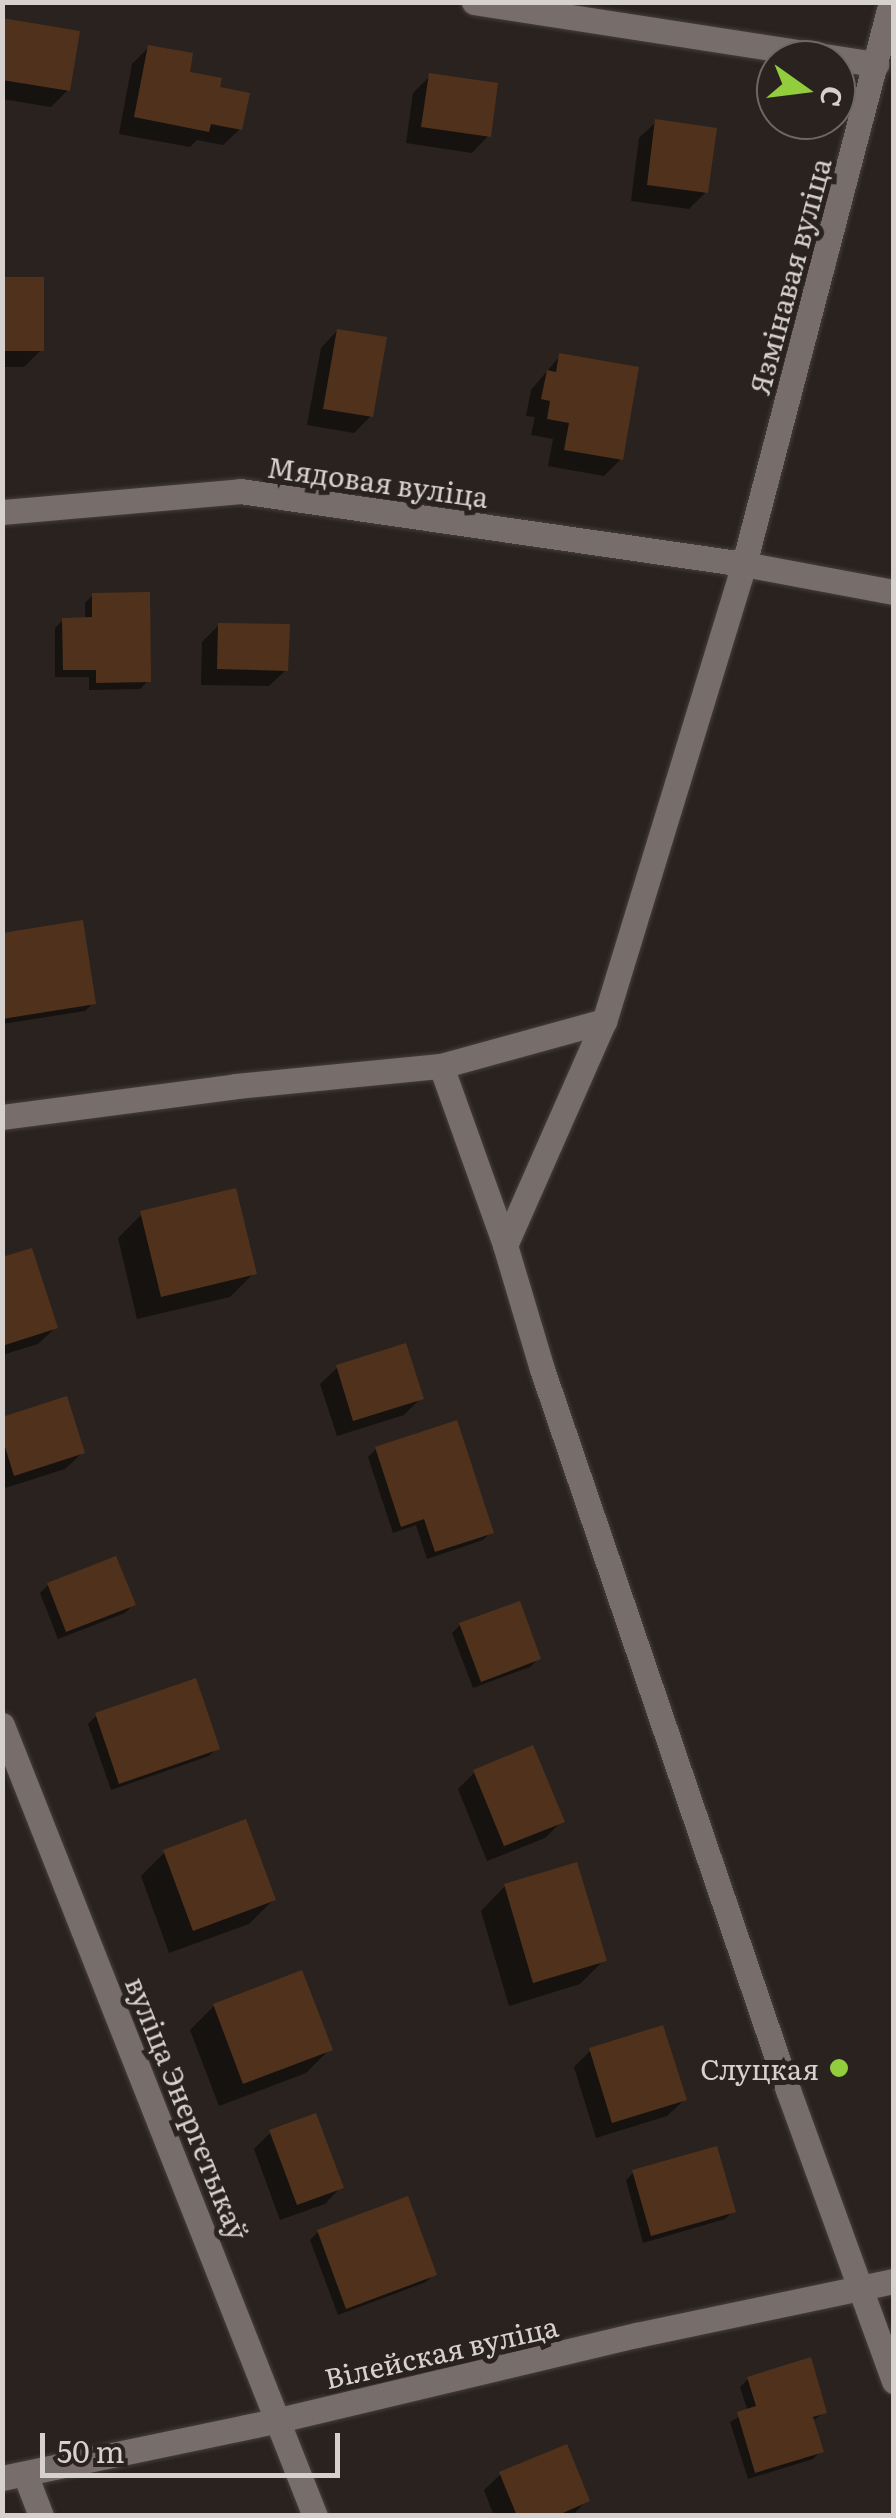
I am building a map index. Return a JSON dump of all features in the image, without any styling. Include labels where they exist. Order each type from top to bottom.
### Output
[{"type":"street","points":[[474,2],[876,64]]},
{"type":"street","name":"Язмінавая вуліца","points":[[505,1246],[604,1021],[744,564],[891,2]]},
{"type":"street","name":"Мядовая вуліца","points":[[2,512],[240,491],[744,564],[894,592]]},
{"type":"street","points":[[2,1118],[236,1086],[441,1066],[604,1021]]},
{"type":"street","points":[[441,1066],[788,2090],[894,2380]]},
{"type":"street","name":"вуліца Энергетыкаў","points":[[2,1724],[314,2516]]},
{"type":"street","name":"Вілейская вуліца","points":[[14,2476],[894,2281]]},
{"type":"street","points":[[14,2476],[42,2516]]},
{"type":"building","points":[[2,18],[80,31],[70,91],[2,80]]},
{"type":"building","points":[[148,45],[193,53],[190,72],[222,78],[220,87],[250,93],[242,130],[211,124],[209,132],[134,117]]},
{"type":"building","points":[[429,73],[498,83],[491,137],[421,127]]},
{"type":"building","points":[[655,119],[717,128],[708,193],[647,185]]},
{"type":"building","points":[[2,277],[44,277],[44,351],[2,351]]},
{"type":"building","points":[[337,329],[387,337],[373,417],[323,409]]},
{"type":"building","points":[[559,353],[639,367],[623,460],[564,450],[569,423],[547,419],[550,401],[541,399],[547,370],[556,372]]},
{"type":"building","points":[[150,592],[151,682],[96,683],[96,670],[63,670],[62,618],[92,617],[92,593]]},
{"type":"building","points":[[218,623],[290,624],[288,671],[217,669]]},
{"type":"building","points":[[83,920],[96,1004],[2,1019],[2,933]]},
{"type":"building","points":[[236,1188],[257,1274],[161,1297],[140,1211]]},
{"type":"building","points":[[32,1248],[58,1328],[2,1346],[2,1257]]},
{"type":"building","points":[[406,1343],[424,1399],[353,1421],[336,1365]]},
{"type":"building","points":[[67,1396],[85,1453],[14,1476],[2,1437],[2,1417]]},
{"type":"building","points":[[457,1420],[494,1533],[435,1552],[424,1519],[401,1527],[375,1447]]},
{"type":"building","points":[[116,1556],[136,1605],[66,1632],[47,1583]]},
{"type":"building","points":[[520,1601],[541,1659],[481,1682],[459,1623]]},
{"type":"building","points":[[196,1678],[220,1749],[119,1784],[95,1713]]},
{"type":"building","points":[[533,1745],[565,1822],[504,1846],[473,1770]]},
{"type":"building","points":[[246,1819],[276,1900],[193,1931],[163,1850]]},
{"type":"building","points":[[577,1862],[607,1961],[533,1983],[504,1884]]},
{"type":"building","points":[[302,1970],[333,2050],[243,2084],[213,2004]]},
{"type":"building","points":[[663,2025],[687,2100],[612,2123],[589,2048]]},
{"type":"building","points":[[316,2113],[344,2188],[297,2205],[269,2130]]},
{"type":"building","points":[[717,2146],[736,2212],[651,2236],[632,2170]]},
{"type":"building","points":[[408,2196],[437,2275],[346,2309],[317,2230]]},
{"type":"building","points":[[811,2357],[827,2413],[813,2417],[824,2452],[755,2473],[737,2412],[756,2406],[747,2377]]},
{"type":"building","points":[[567,2444],[590,2501],[556,2516],[517,2516],[499,2472]]},
{"type":"place","name":"Слуцкая","points":[[839,2068]]}]
